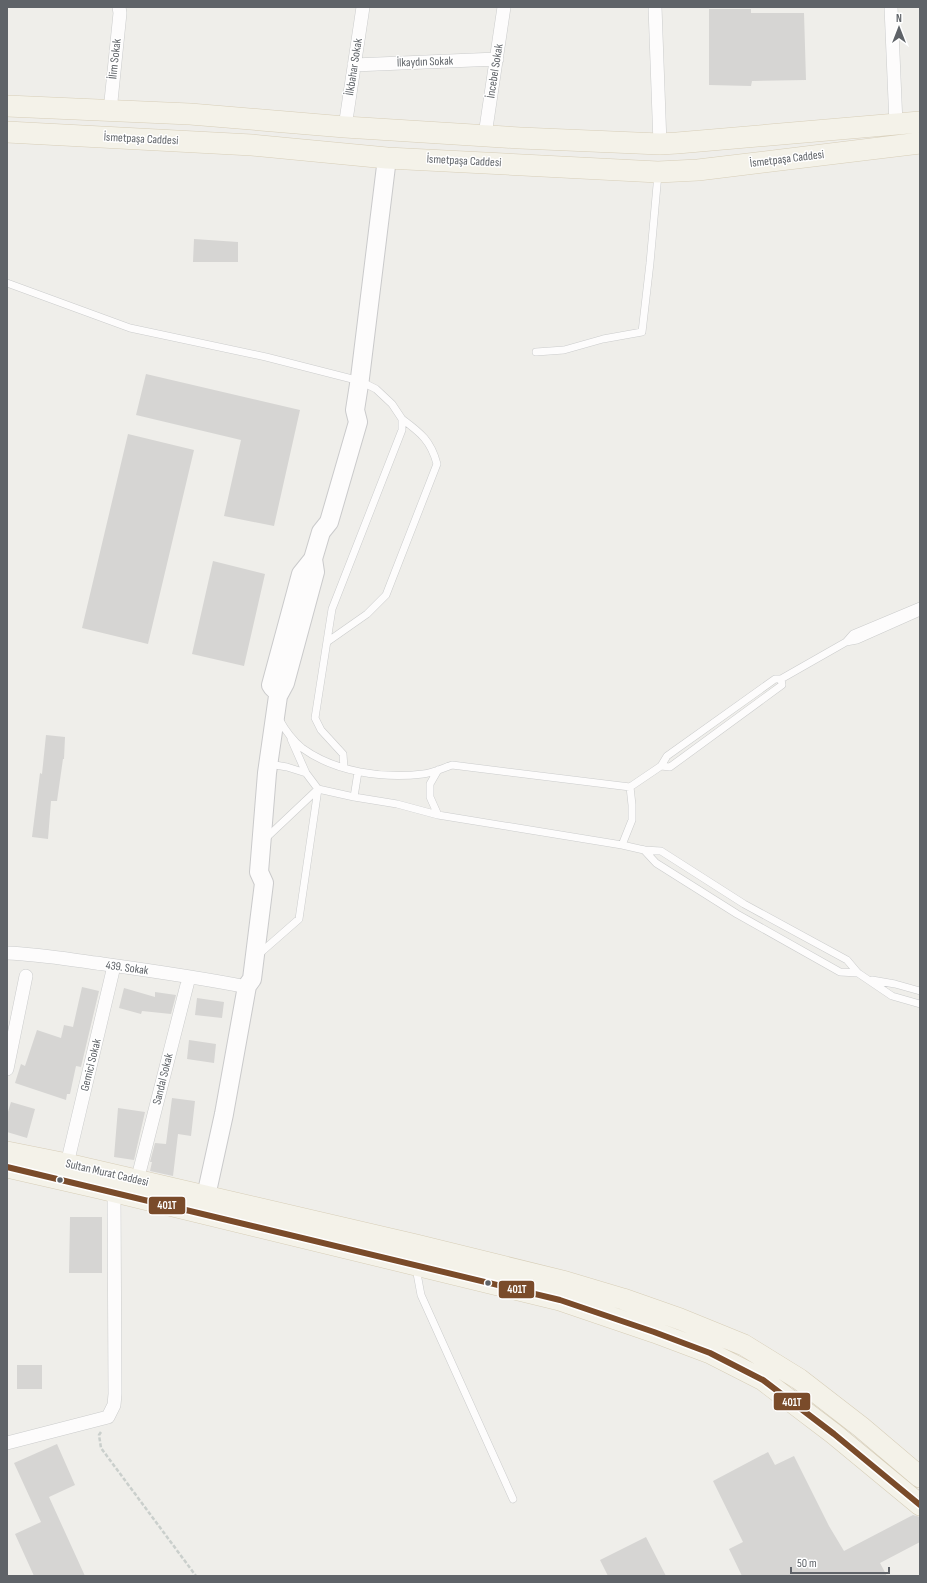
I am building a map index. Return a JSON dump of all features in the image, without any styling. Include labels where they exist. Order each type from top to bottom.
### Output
[{"type":"main road","name":"İsmetpaşa Caddesi","points":[[7,106],[190,114],[345,127],[660,144],[920,122]]},
{"type":"main road","points":[[108,137],[110,111]]},
{"type":"main road","points":[[850,127],[852,151]]},
{"type":"main road","points":[[205,1205],[224,1114],[247,987],[252,979],[264,883],[259,872],[268,764],[278,696],[285,683],[315,572],[313,559],[321,532],[329,522],[358,422],[355,410],[360,381],[390,129]]},
{"type":"main road","name":"İsmetpaşa Caddesi","points":[[7,132],[252,145],[387,158],[658,172],[698,170],[920,143]]},
{"type":"main road","points":[[658,172],[660,144]]},
{"type":"main road","points":[[247,987],[243,979],[252,881],[259,872]]},
{"type":"main road","name":"Sultan Murat Caddesi","points":[[7,1152],[67,1164],[137,1181],[205,1205]]},
{"type":"main road","name":"Sultan Murat Caddesi","points":[[7,1167],[114,1192],[205,1205],[417,1255],[560,1300],[654,1332],[710,1354],[763,1380],[834,1434],[920,1505]]},
{"type":"main road","points":[[417,1255],[566,1282],[623,1299],[744,1344],[799,1379],[920,1477]]},
{"type":"street","name":"İlim Sokak","points":[[110,111],[120,13],[119,7]]},
{"type":"street","name":"İlkbahar Sokak","points":[[345,127],[363,7]]},
{"type":"street","name":"İncebel Sokak","points":[[485,135],[504,7]]},
{"type":"street","points":[[655,7],[660,144]]},
{"type":"street","points":[[891,7],[896,124]]},
{"type":"street","name":"İlkaydın Sokak","points":[[354,65],[497,59]]},
{"type":"street","name":"439. Sokak","points":[[7,953],[114,966],[247,987]]},
{"type":"street","name":"Gemici Sokak","points":[[67,1164],[114,966]]},
{"type":"street","points":[[7,1069],[26,976]]},
{"type":"street","name":"Sandal Sokak","points":[[137,1181],[189,977]]},
{"type":"street","points":[[7,1443],[108,1418],[114,1405],[114,1192]]},
{"type":"lane","points":[[536,352],[564,350],[604,339],[642,332],[658,172]]},
{"type":"lane","points":[[7,283],[130,328],[266,357],[360,381],[376,389],[392,404],[402,419],[419,432],[433,450],[437,464],[386,595],[367,614],[327,642]]},
{"type":"lane","points":[[344,768],[343,754],[321,730],[316,718],[332,609],[402,430],[402,419]]},
{"type":"lane","points":[[286,732],[302,748],[332,764],[358,772],[380,776],[425,774],[452,765],[630,786],[661,766],[670,767],[782,685],[781,679],[846,642],[853,634],[920,606]]},
{"type":"lane","points":[[846,642],[857,640],[920,612]]},
{"type":"lane","points":[[275,714],[286,732],[306,773],[318,789],[397,804],[438,815],[622,845],[644,850],[661,851],[744,904],[847,960],[858,973],[892,996],[920,1004]]},
{"type":"lane","points":[[268,764],[287,767],[306,773]]},
{"type":"lane","points":[[438,770],[430,784],[430,797],[438,815]]},
{"type":"lane","points":[[354,797],[358,772]]},
{"type":"lane","points":[[622,845],[632,820],[630,786]]},
{"type":"lane","points":[[262,842],[318,789]]},
{"type":"lane","points":[[255,957],[299,919],[318,789]]},
{"type":"lane","points":[[644,850],[656,863],[737,914],[840,972],[858,973]]},
{"type":"lane","points":[[869,979],[896,984],[920,992]]},
{"type":"lane","points":[[417,1255],[421,1295],[513,1499]]},
{"type":"path","points":[[108,1418],[99,1435],[101,1448],[196,1576]]},
{"type":"building","points":[[709,9],[751,9],[751,13],[804,13],[806,80],[752,81],[751,86],[709,85]]},
{"type":"building","points":[[194,239],[238,242],[238,262],[193,262]]},
{"type":"building","points":[[146,374],[300,410],[274,526],[224,516],[241,440],[136,415]]},
{"type":"building","points":[[128,434],[194,450],[148,644],[82,628]]},
{"type":"building","points":[[213,561],[265,574],[244,666],[192,654]]},
{"type":"building","points":[[46,735],[65,737],[64,759],[57,801],[51,801],[48,839],[32,837],[40,773],[42,774]]},
{"type":"building","points":[[82,987],[99,991],[81,1067],[76,1066],[70,1094],[67,1094],[66,1100],[15,1083],[21,1064],[25,1066],[37,1030],[61,1038],[64,1025],[73,1027]]},
{"type":"building","points":[[124,988],[155,997],[155,992],[176,995],[171,1014],[142,1011],[141,1014],[119,1008]]},
{"type":"building","points":[[197,998],[224,1002],[222,1018],[195,1015]]},
{"type":"building","points":[[189,1040],[216,1044],[214,1063],[187,1059]]},
{"type":"building","points":[[172,1098],[195,1101],[191,1136],[178,1134],[173,1176],[150,1171],[152,1162],[150,1162],[155,1143],[166,1144]]},
{"type":"building","points":[[11,1102],[35,1109],[27,1138],[7,1132],[7,1115]]},
{"type":"building","points":[[118,1108],[145,1112],[134,1160],[114,1157]]},
{"type":"building","points":[[70,1217],[102,1217],[102,1273],[69,1273]]},
{"type":"building","points":[[17,1365],[42,1365],[42,1389],[17,1389]]},
{"type":"building","points":[[57,1444],[75,1485],[49,1497],[85,1576],[34,1576],[15,1534],[41,1522],[14,1463]]},
{"type":"building","points":[[768,1452],[775,1465],[794,1456],[829,1526],[844,1551],[913,1515],[920,1517],[920,1542],[880,1563],[887,1576],[742,1576],[729,1549],[743,1542],[713,1481]]},
{"type":"building","points":[[646,1537],[666,1576],[608,1576],[600,1560]]},
{"type":"transit line","name":"401T","points":[[7,1167],[560,1300],[654,1332],[710,1353],[763,1380],[834,1434],[920,1505]]}]
